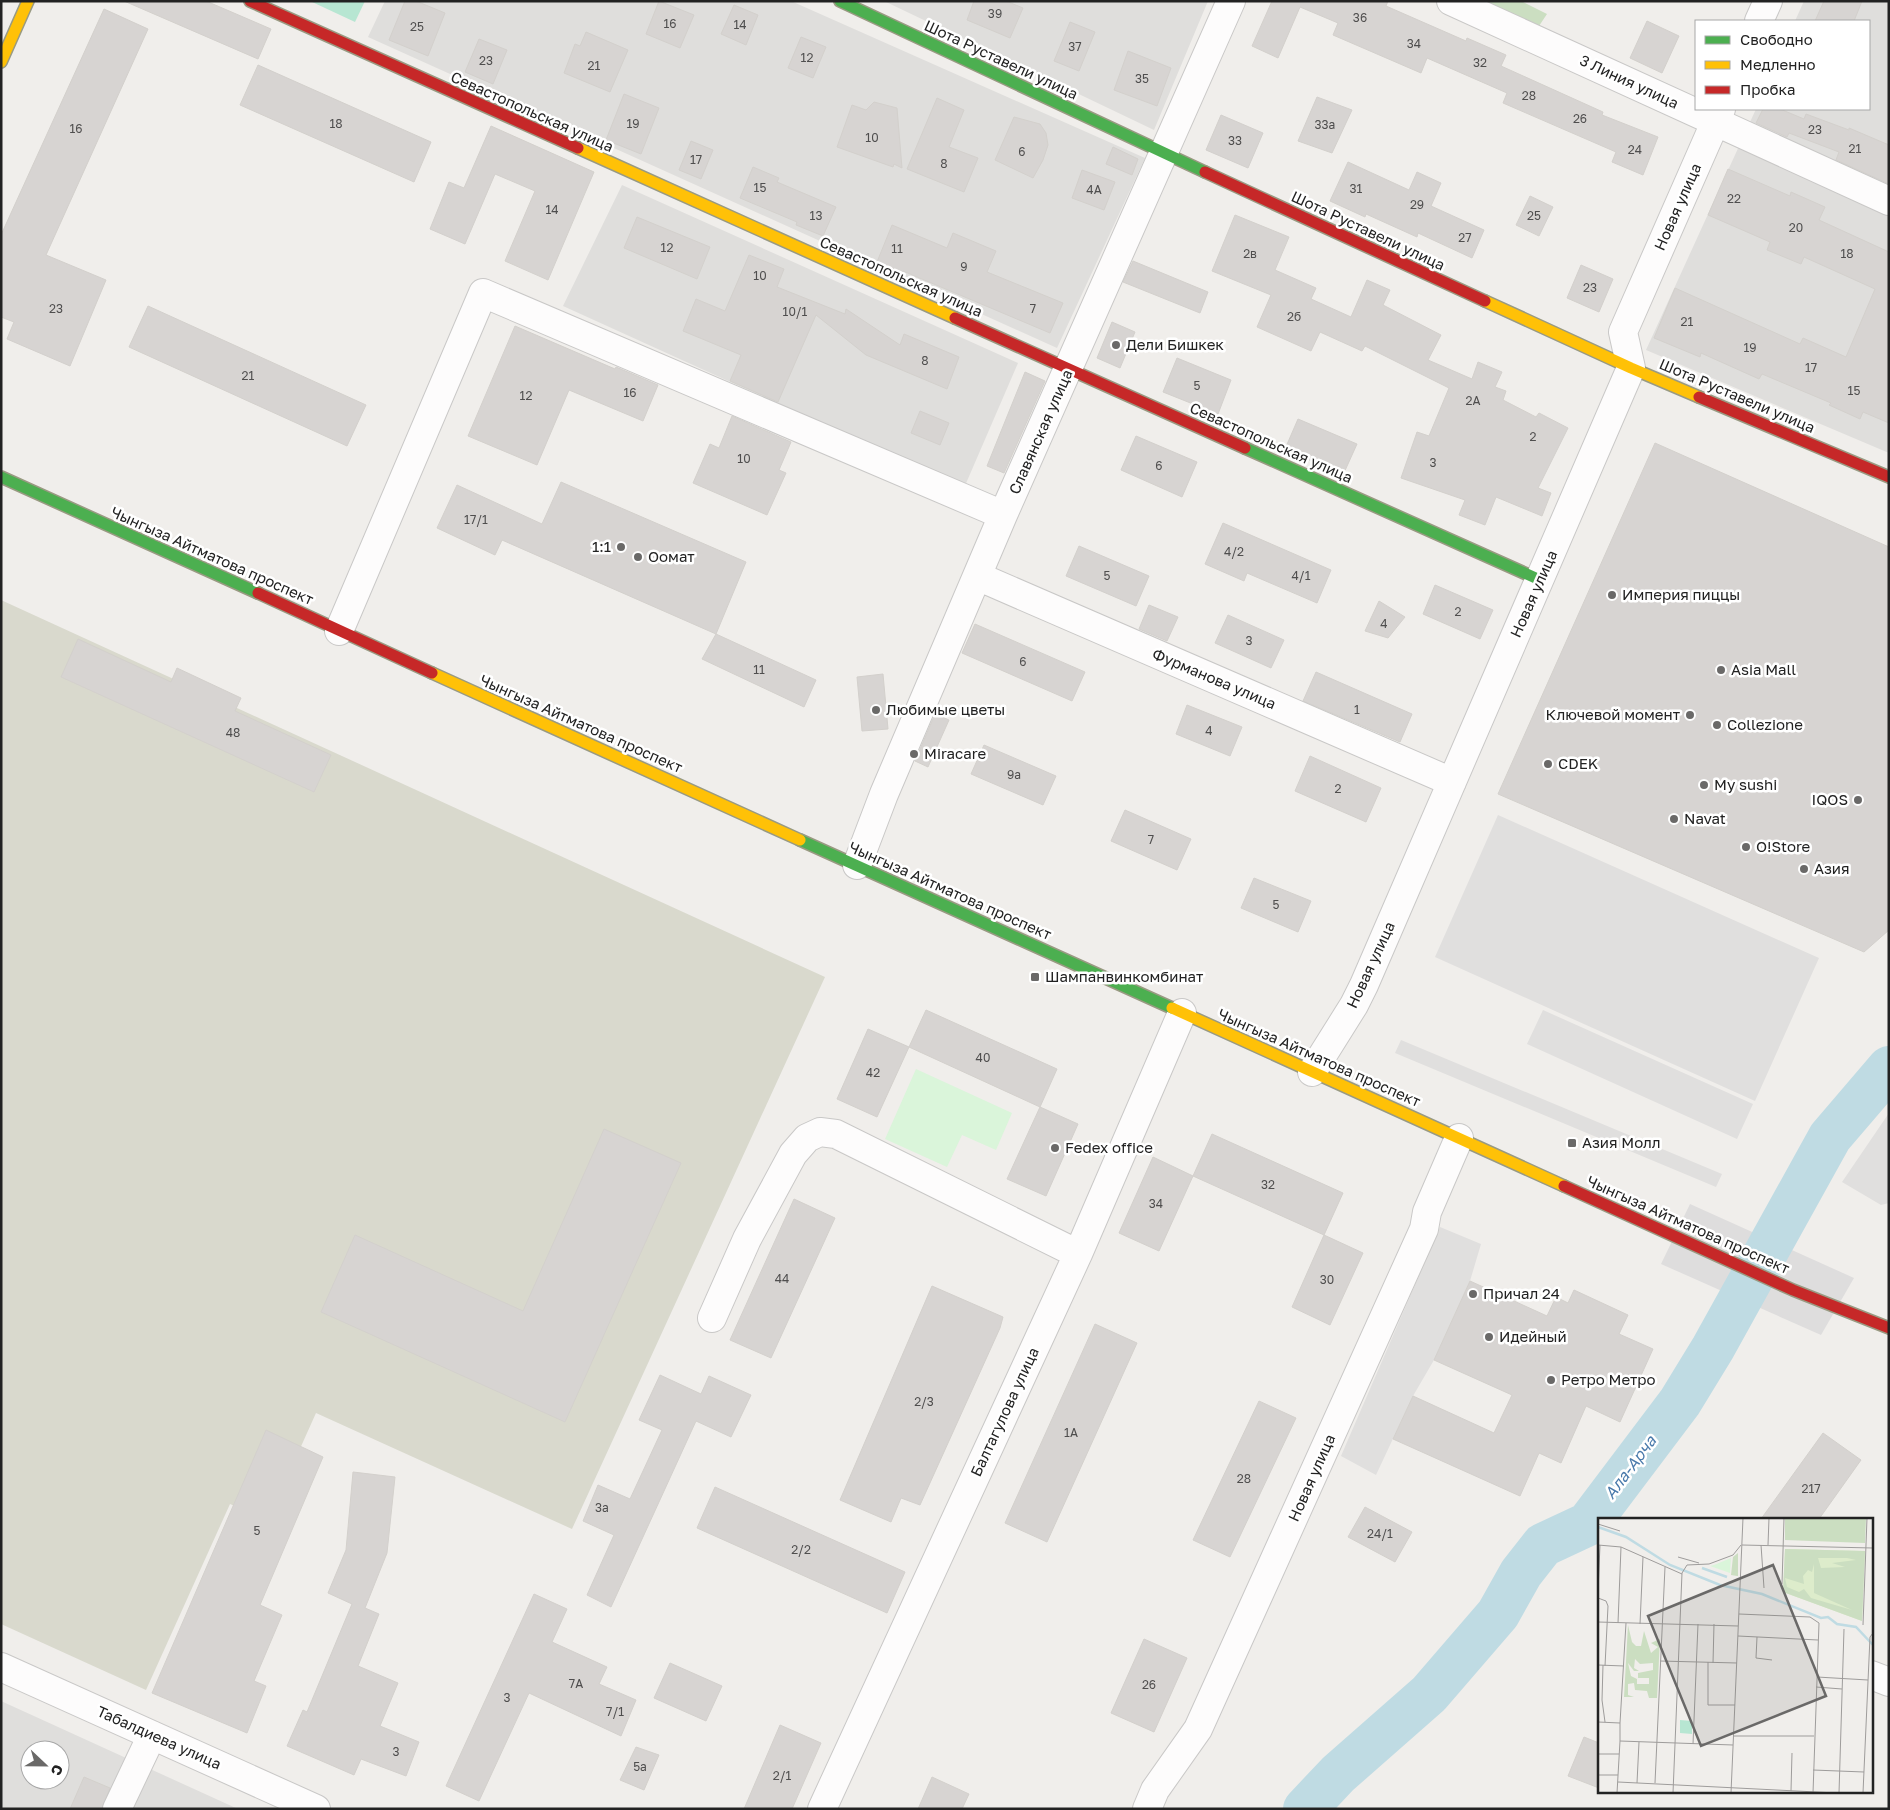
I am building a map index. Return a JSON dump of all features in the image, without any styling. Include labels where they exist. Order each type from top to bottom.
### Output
[{"type":"street","points":[[1,62],[28,1]]},
{"type":"street","name":"Севастопольская улица","points":[[250,1],[1540,580]]},
{"type":"street","name":"Шота Руставели улица","points":[[840,1],[1164,153],[1631,368],[1889,476]]},
{"type":"street","name":"Славянская улица","points":[[856,865],[884,794],[1004,515],[1231,1]]},
{"type":"street","name":"3 Линия улица","points":[[1451,1],[1695,105]]},
{"type":"street","points":[[1759,20],[1768,1]]},
{"type":"street","name":"3 Линия улица","points":[[1706,110],[1889,201]]},
{"type":"street","name":"Новая улица","points":[[1312,1072],[1354,1005],[1631,368],[1623,332],[1718,115]]},
{"type":"street","points":[[339,631],[483,293],[1004,515]]},
{"type":"street","name":"Чынгыза Айтматова проспект","points":[[1,477],[1793,1290],[1889,1328]]},
{"type":"street","name":"Фурманова улица","points":[[978,576],[1452,782]]},
{"type":"street","name":"Балтагулова улица","points":[[822,1809],[1078,1254],[1182,1012]]},
{"type":"street","points":[[712,1318],[747,1240],[793,1154],[807,1138],[820,1132],[836,1134],[1078,1254]]},
{"type":"street","name":"Новая улица","points":[[1147,1809],[1155,1790],[1198,1729],[1424,1229],[1427,1212],[1459,1138]]},
{"type":"street","name":"Табалдиева улица","points":[[1,1667],[152,1735],[278,1801],[316,1809]]},
{"type":"street","points":[[1872,1675],[1889,1682]]},
{"type":"street","points":[[117,1809],[152,1735]]},
{"type":"shaded area","points":[[385,1],[791,1],[1145,158],[1057,348],[368,37]]},
{"type":"shaded area","points":[[884,1],[1208,1],[1154,130]]},
{"type":"shaded area","points":[[1804,1],[1889,1],[1889,453],[1646,350],[1756,110],[1870,110],[1870,20],[1795,20]]},
{"type":"shaded area","points":[[622,185],[1018,363],[964,488],[563,306]]},
{"type":"shaded area","points":[[1,600],[825,977],[572,1529],[316,1413],[268,1520],[230,1504],[146,1690],[1,1624]]},
{"type":"shaded area","points":[[1498,815],[1819,958],[1755,1101],[1435,957]]},
{"type":"shaded area","points":[[1543,1010],[1753,1104],[1737,1139],[1527,1044]]},
{"type":"shaded area","points":[[1401,1040],[1722,1174],[1716,1187],[1395,1053]]},
{"type":"shaded area","points":[[1889,1113],[1889,1203],[1881,1205],[1842,1182]]},
{"type":"shaded area","points":[[1440,1227],[1481,1244],[1470,1281],[1434,1360],[1413,1396],[1376,1475],[1341,1456]]},
{"type":"shaded area","points":[[1,1701],[238,1809],[1,1809]]},
{"type":"green space","points":[[310,1],[365,1],[355,22]]},
{"type":"green space","points":[[1484,1],[1521,1],[1547,14],[1539,26]]},
{"type":"green space","points":[[916,1069],[1012,1113],[996,1150],[962,1135],[947,1167],[885,1139]]},
{"type":"pier","points":[[1690,1204],[1854,1278],[1821,1335],[1661,1264]]},
{"type":"building","points":[[124,1],[206,1],[271,29],[258,59]]},
{"type":"building","points":[[405,1],[416,1],[445,13],[428,56],[389,40]]},
{"type":"building","points":[[659,1],[694,15],[680,48],[646,34]]},
{"type":"building","points":[[974,1],[1006,1],[1023,8],[1010,38],[967,20]]},
{"type":"building","points":[[1272,1],[1388,1],[1386,6],[1466,41],[1467,38],[1506,55],[1501,66],[1603,112],[1602,115],[1658,137],[1643,175],[1612,162],[1616,152],[1503,103],[1507,93],[1427,58],[1421,73],[1333,35],[1338,23],[1300,7],[1278,58],[1252,46]]},
{"type":"building","points":[[1824,1],[1862,1],[1854,20],[1815,20]]},
{"type":"building","points":[[734,5],[758,15],[746,45],[721,34]]},
{"type":"building","points":[[104,9],[148,29],[46,255],[106,280],[70,366],[7,339],[14,322],[1,317],[1,235]]},
{"type":"building","points":[[1647,21],[1679,36],[1662,73],[1630,58]]},
{"type":"building","points":[[1070,22],[1095,32],[1079,71],[1054,61]]},
{"type":"building","points":[[586,32],[628,50],[610,92],[564,73],[575,44],[580,46]]},
{"type":"building","points":[[801,37],[826,47],[813,78],[788,68]]},
{"type":"building","points":[[479,39],[507,50],[493,84],[465,72]]},
{"type":"building","points":[[1128,51],[1171,68],[1157,106],[1114,90]]},
{"type":"building","points":[[258,65],[431,142],[414,182],[240,105]]},
{"type":"building","points":[[624,94],[659,108],[641,154],[606,140]]},
{"type":"building","points":[[1317,97],[1352,110],[1332,153],[1298,141]]},
{"type":"building","points":[[937,98],[964,110],[949,147],[978,158],[964,192],[907,169]]},
{"type":"building","points":[[874,102],[897,108],[902,168],[894,164],[893,167],[837,147],[852,105],[866,110]]},
{"type":"building","points":[[1762,110],[1782,110],[1804,119],[1806,114],[1849,130],[1849,128],[1889,145],[1889,184],[1836,160],[1839,152],[1789,133],[1787,137],[1756,123]]},
{"type":"building","points":[[1221,115],[1263,133],[1248,168],[1206,150]]},
{"type":"building","points":[[1014,117],[1040,124],[1046,133],[1048,145],[1043,160],[1033,178],[995,160]]},
{"type":"building","points":[[491,126],[594,172],[548,280],[505,261],[535,191],[495,174],[465,244],[430,229],[449,182],[464,188]]},
{"type":"building","points":[[691,141],[713,150],[701,179],[679,170]]},
{"type":"building","points":[[1113,147],[1138,159],[1132,175],[1106,164]]},
{"type":"building","points":[[1348,162],[1409,190],[1417,172],[1441,183],[1431,206],[1484,230],[1472,258],[1418,233],[1417,237],[1366,214],[1365,217],[1330,201]]},
{"type":"building","points":[[753,167],[779,178],[777,182],[836,207],[823,236],[796,225],[797,222],[740,198]]},
{"type":"building","points":[[1728,169],[1790,196],[1791,192],[1825,207],[1819,220],[1889,252],[1889,423],[1863,412],[1860,419],[1829,405],[1831,403],[1762,374],[1759,379],[1701,353],[1700,357],[1654,338],[1675,288],[1800,344],[1803,338],[1846,357],[1875,289],[1804,257],[1801,264],[1767,250],[1770,242],[1708,215]]},
{"type":"building","points":[[1082,170],[1115,182],[1104,210],[1072,198]]},
{"type":"building","points":[[1530,196],[1553,207],[1539,236],[1516,225]]},
{"type":"building","points":[[1235,215],[1289,237],[1275,270],[1316,288],[1311,299],[1351,317],[1367,280],[1390,290],[1383,305],[1441,335],[1428,360],[1472,379],[1478,362],[1502,372],[1495,387],[1506,391],[1503,400],[1536,417],[1539,413],[1568,428],[1538,488],[1551,493],[1542,516],[1496,497],[1485,525],[1459,515],[1465,500],[1401,478],[1417,432],[1429,436],[1449,388],[1365,346],[1362,351],[1320,332],[1311,351],[1257,327],[1271,295],[1212,271]]},
{"type":"building","points":[[637,217],[710,247],[697,279],[624,248]]},
{"type":"building","points":[[892,225],[947,248],[953,233],[996,251],[987,272],[1063,303],[1050,333],[903,271],[877,262]]},
{"type":"building","points":[[749,255],[784,269],[777,287],[845,314],[846,309],[900,345],[904,334],[959,357],[947,389],[866,355],[816,315],[778,402],[730,381],[741,355],[683,331],[696,299],[725,311]]},
{"type":"building","points":[[1133,261],[1208,292],[1200,313],[1123,282]]},
{"type":"building","points":[[1581,265],[1613,279],[1599,312],[1567,298]]},
{"type":"building","points":[[148,306],[366,405],[347,446],[129,347]]},
{"type":"building","name":"Дели Бишкек","points":[[1112,322],[1135,332],[1120,368],[1097,358]]},
{"type":"building","points":[[515,326],[615,369],[616,367],[658,385],[643,421],[569,390],[537,465],[468,436]]},
{"type":"building","points":[[1177,358],[1231,380],[1218,414],[1163,392]]},
{"type":"building","points":[[1025,372],[1045,381],[1004,473],[987,466]]},
{"type":"building","points":[[920,411],[949,423],[940,445],[911,433]]},
{"type":"building","points":[[732,416],[791,442],[779,470],[786,473],[767,515],[693,483],[710,444],[719,448]]},
{"type":"building","points":[[1298,419],[1357,444],[1343,475],[1285,449]]},
{"type":"building","points":[[1136,436],[1197,462],[1182,497],[1121,470]]},
{"type":"building","name":"Asia Mall","points":[[1655,443],[1889,547],[1889,930],[1864,952],[1498,794]]},
{"type":"building","name":"Оомат","points":[[561,482],[746,562],[716,634],[502,540],[495,555],[437,528],[457,485],[542,524]]},
{"type":"building","points":[[1223,523],[1331,570],[1317,603],[1247,573],[1244,581],[1205,564]]},
{"type":"building","points":[[1079,546],[1149,576],[1136,606],[1066,576]]},
{"type":"building","points":[[1435,585],[1493,610],[1480,639],[1423,614]]},
{"type":"building","points":[[1379,601],[1405,617],[1388,638],[1365,631]]},
{"type":"building","points":[[1149,605],[1178,617],[1167,641],[1139,629]]},
{"type":"building","points":[[1228,615],[1284,640],[1271,668],[1215,643]]},
{"type":"building","points":[[975,624],[1085,672],[1072,701],[962,653]]},
{"type":"building","points":[[716,634],[816,680],[804,707],[702,659]]},
{"type":"building","points":[[78,639],[171,682],[177,668],[241,698],[235,711],[331,755],[314,792],[61,677]]},
{"type":"building","points":[[1316,672],[1412,714],[1400,742],[1303,701]]},
{"type":"building","points":[[883,674],[888,729],[862,731],[857,677]]},
{"type":"building","points":[[1187,705],[1242,727],[1230,756],[1176,734]]},
{"type":"building","points":[[935,714],[949,720],[928,767],[915,761]]},
{"type":"building","points":[[984,745],[1056,776],[1043,805],[971,774]]},
{"type":"building","points":[[1310,756],[1381,788],[1366,822],[1295,791]]},
{"type":"building","points":[[1125,810],[1191,839],[1177,870],[1111,841]]},
{"type":"building","points":[[1254,878],[1311,901],[1298,932],[1241,908]]},
{"type":"building","points":[[926,1010],[1057,1069],[1040,1107],[909,1047]]},
{"type":"building","points":[[868,1029],[909,1047],[877,1117],[837,1099]]},
{"type":"building","points":[[1040,1107],[1078,1124],[1046,1196],[1007,1179]]},
{"type":"building","points":[[604,1129],[681,1163],[565,1422],[321,1312],[355,1235],[523,1311]]},
{"type":"building","points":[[1212,1134],[1343,1193],[1324,1235],[1193,1176]]},
{"type":"building","points":[[1153,1157],[1193,1176],[1159,1251],[1119,1233]]},
{"type":"building","points":[[794,1199],[835,1218],[771,1358],[730,1340]]},
{"type":"building","points":[[1324,1235],[1363,1253],[1330,1325],[1292,1307]]},
{"type":"building","points":[[1470,1281],[1547,1316],[1556,1297],[1568,1303],[1574,1290],[1628,1315],[1619,1334],[1653,1349],[1620,1422],[1586,1406],[1561,1463],[1539,1453],[1520,1496],[1393,1439],[1413,1396],[1494,1433],[1512,1395],[1434,1360]]},
{"type":"building","points":[[932,1286],[1003,1317],[1000,1328],[920,1505],[901,1498],[891,1522],[840,1500]]},
{"type":"building","points":[[1095,1324],[1137,1343],[1047,1542],[1005,1523]]},
{"type":"building","points":[[660,1375],[701,1394],[709,1376],[751,1395],[731,1437],[696,1421],[611,1607],[587,1595],[614,1535],[583,1521],[598,1485],[630,1499],[662,1430],[639,1420]]},
{"type":"building","points":[[1259,1401],[1296,1418],[1230,1557],[1193,1540]]},
{"type":"building","points":[[266,1430],[323,1457],[260,1605],[282,1615],[254,1681],[266,1686],[247,1733],[152,1693]]},
{"type":"building","points":[[1823,1433],[1861,1460],[1820,1518],[1762,1518]]},
{"type":"building","points":[[353,1472],[395,1477],[387,1553],[365,1608],[379,1614],[358,1666],[398,1683],[380,1726],[419,1742],[406,1776],[361,1759],[354,1775],[287,1746],[303,1710],[307,1712],[352,1604],[328,1593],[346,1550]]},
{"type":"building","points":[[715,1487],[905,1572],[887,1613],[697,1528]]},
{"type":"building","points":[[1365,1507],[1412,1532],[1395,1562],[1348,1537]]},
{"type":"building","points":[[534,1594],[567,1609],[552,1642],[607,1667],[599,1684],[636,1700],[621,1736],[529,1693],[479,1801],[446,1786]]},
{"type":"building","points":[[1144,1639],[1187,1658],[1154,1732],[1111,1713]]},
{"type":"building","points":[[670,1663],[722,1686],[706,1721],[654,1698]]},
{"type":"building","points":[[780,1725],[821,1743],[792,1809],[744,1809]]},
{"type":"building","points":[[1584,1737],[1598,1743],[1598,1788],[1568,1776]]},
{"type":"building","points":[[636,1747],[659,1755],[644,1790],[620,1780]]},
{"type":"building","points":[[84,1777],[110,1788],[102,1809],[70,1809]]},
{"type":"building","points":[[932,1777],[969,1794],[962,1809],[918,1809]]},
{"type":"waterway","name":"Ала-Арча","points":[[1305,1809],[1338,1774],[1429,1694],[1498,1614],[1521,1573],[1543,1545],[1588,1524],[1680,1402],[1713,1348],[1830,1137],[1889,1068]]},
{"type":"traffic: fast","points":[[840,1],[1205,172]]},
{"type":"traffic: fast","points":[[1245,448],[1540,580]]},
{"type":"traffic: fast","points":[[1,477],[258,593]]},
{"type":"traffic: fast","points":[[800,840],[1172,1008]]},
{"type":"traffic: slow","points":[[1,62],[28,1]]},
{"type":"traffic: slow","points":[[578,148],[955,318]]},
{"type":"traffic: slow","points":[[1485,301],[1699,397]]},
{"type":"traffic: slow","points":[[432,673],[800,840]]},
{"type":"traffic: slow","points":[[1172,1008],[1564,1186]]},
{"type":"traffic: jam","points":[[250,1],[578,148]]},
{"type":"traffic: jam","points":[[1205,172],[1485,301]]},
{"type":"traffic: jam","points":[[955,318],[1245,448]]},
{"type":"traffic: jam","points":[[1699,397],[1889,477]]},
{"type":"traffic: jam","points":[[258,593],[432,673]]},
{"type":"traffic: jam","points":[[1564,1186],[1793,1290],[1889,1328]]},
{"type":"place","name":"Дели Бишкек","points":[[1116,345]]},
{"type":"place","name":"1:1","points":[[621,547]]},
{"type":"place","name":"Оомат","points":[[638,557]]},
{"type":"place","name":"Империя пиццы","points":[[1612,595]]},
{"type":"place","name":"Asia Mall","points":[[1721,670]]},
{"type":"place","name":"Любимые цветы","points":[[876,710]]},
{"type":"place","name":"Ключевой момент","points":[[1690,715]]},
{"type":"place","name":"Cоllezione","points":[[1717,725]]},
{"type":"place","name":"Miracare","points":[[914,754]]},
{"type":"place","name":"CDEK","points":[[1548,764]]},
{"type":"place","name":"My sushi","points":[[1704,785]]},
{"type":"place","name":"IQOS","points":[[1858,800]]},
{"type":"place","name":"Navat","points":[[1674,819]]},
{"type":"place","name":"O!Store","points":[[1746,847]]},
{"type":"place","name":"Азия","points":[[1804,869]]},
{"type":"place","name":"Шампанвинкомбинат","points":[[1035,977]]},
{"type":"place","name":"Азия Молл","points":[[1572,1143]]},
{"type":"place","name":"Fedex office","points":[[1055,1148]]},
{"type":"place","name":"Причал 24","points":[[1473,1294]]},
{"type":"place","name":"Идейный","points":[[1489,1337]]},
{"type":"place","name":"Ретро Метро","points":[[1551,1380]]}]
